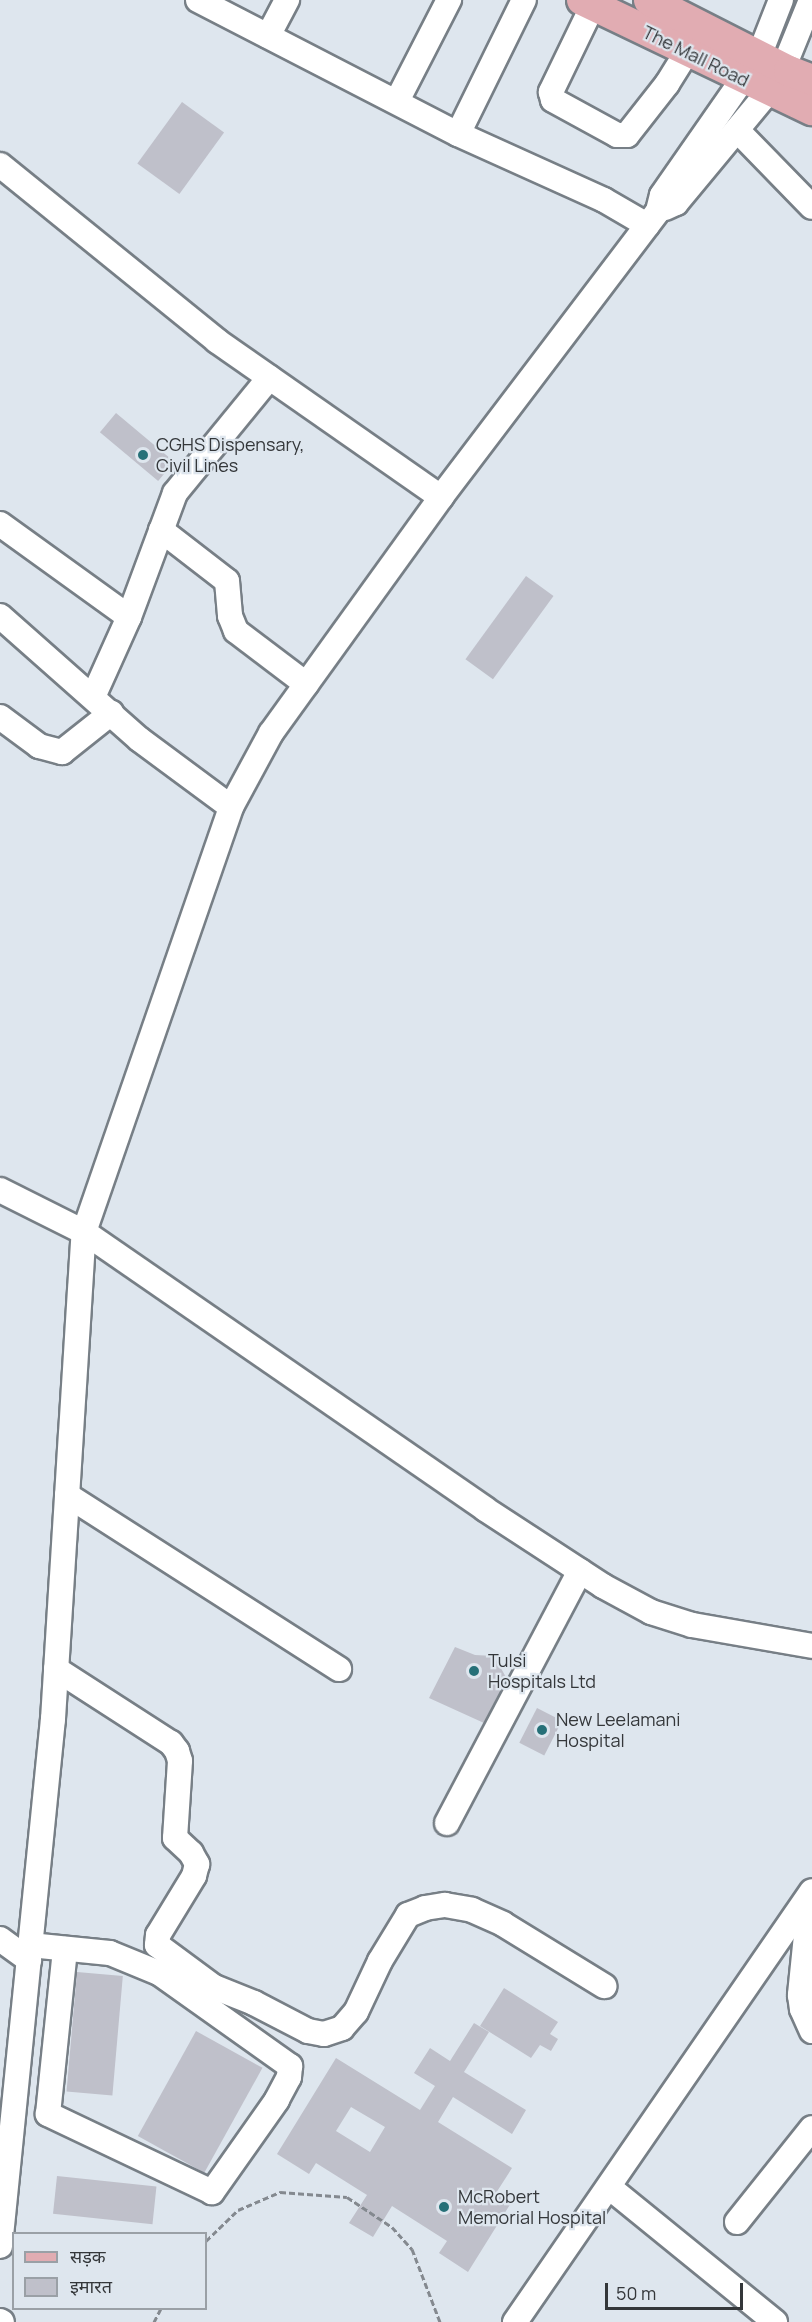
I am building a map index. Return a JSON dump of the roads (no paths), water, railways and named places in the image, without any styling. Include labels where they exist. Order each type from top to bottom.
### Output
[{"type":"main road","name":"The Mall Road","points":[[649,0],[764,74],[812,110]]},
{"type":"main road","name":"The Mall Road","points":[[587,3],[688,51],[764,74],[812,80]]},
{"type":"street","points":[[198,0],[458,134],[604,200],[652,218]]},
{"type":"street","points":[[268,36],[287,0]]},
{"type":"street","points":[[397,101],[449,0]]},
{"type":"street","points":[[458,134],[524,0]]},
{"type":"street","points":[[0,2246],[6,2127],[29,1952],[56,1669],[84,1232],[231,807],[271,733],[441,497],[652,218],[662,195],[764,74],[782,0]]},
{"type":"street","points":[[652,218],[676,203],[737,130],[764,74],[811,0]]},
{"type":"street","points":[[587,3],[550,92],[553,100],[617,135],[627,135],[667,84],[688,51]]},
{"type":"street","points":[[737,130],[812,207]]},
{"type":"street","points":[[0,165],[217,341],[441,497]]},
{"type":"street","points":[[93,697],[129,617],[174,493],[269,378]]},
{"type":"street","points":[[0,524],[129,617]]},
{"type":"street","points":[[161,530],[227,581],[230,616],[236,631],[306,684]]},
{"type":"street","points":[[0,616],[139,739],[231,807]]},
{"type":"street","points":[[1,720],[39,746],[62,752],[111,713]]},
{"type":"street","points":[[0,1190],[84,1232],[485,1509],[580,1571],[651,1612],[692,1625],[812,1646]]},
{"type":"street","points":[[67,1495],[339,1669]]},
{"type":"street","points":[[447,1823],[580,1571]]},
{"type":"street","points":[[56,1669],[171,1743],[177,1751],[180,1761],[175,1838],[191,1853],[197,1864],[194,1876],[158,1935],[157,1945],[164,1953],[220,1990],[254,2003],[308,2031],[324,2034],[342,2028],[356,2012],[380,1961],[408,1915],[425,1908],[445,1905],[472,1910],[503,1924],[604,1986]]},
{"type":"street","points":[[811,1892],[800,1995],[802,2009],[812,2031]]},
{"type":"street","points":[[514,2322],[811,1892]]},
{"type":"street","points":[[0,1939],[29,1952],[65,1949],[110,1953],[159,1973],[290,2066],[289,2077],[277,2100],[212,2192],[48,2114],[65,1949]]},
{"type":"street","points":[[736,2222],[812,2128]]},
{"type":"street","points":[[609,2187],[775,2322]]},
{"type":"place","name":"CGHS Dispensary, Civil Lines","points":[[143,455]]},
{"type":"place","name":"Tulsi Hospitals Ltd","points":[[474,1671]]},
{"type":"place","name":"New Leelamani Hospital","points":[[542,1730]]},
{"type":"place","name":"McRobert Memorial Hospital","points":[[444,2207]]}]
